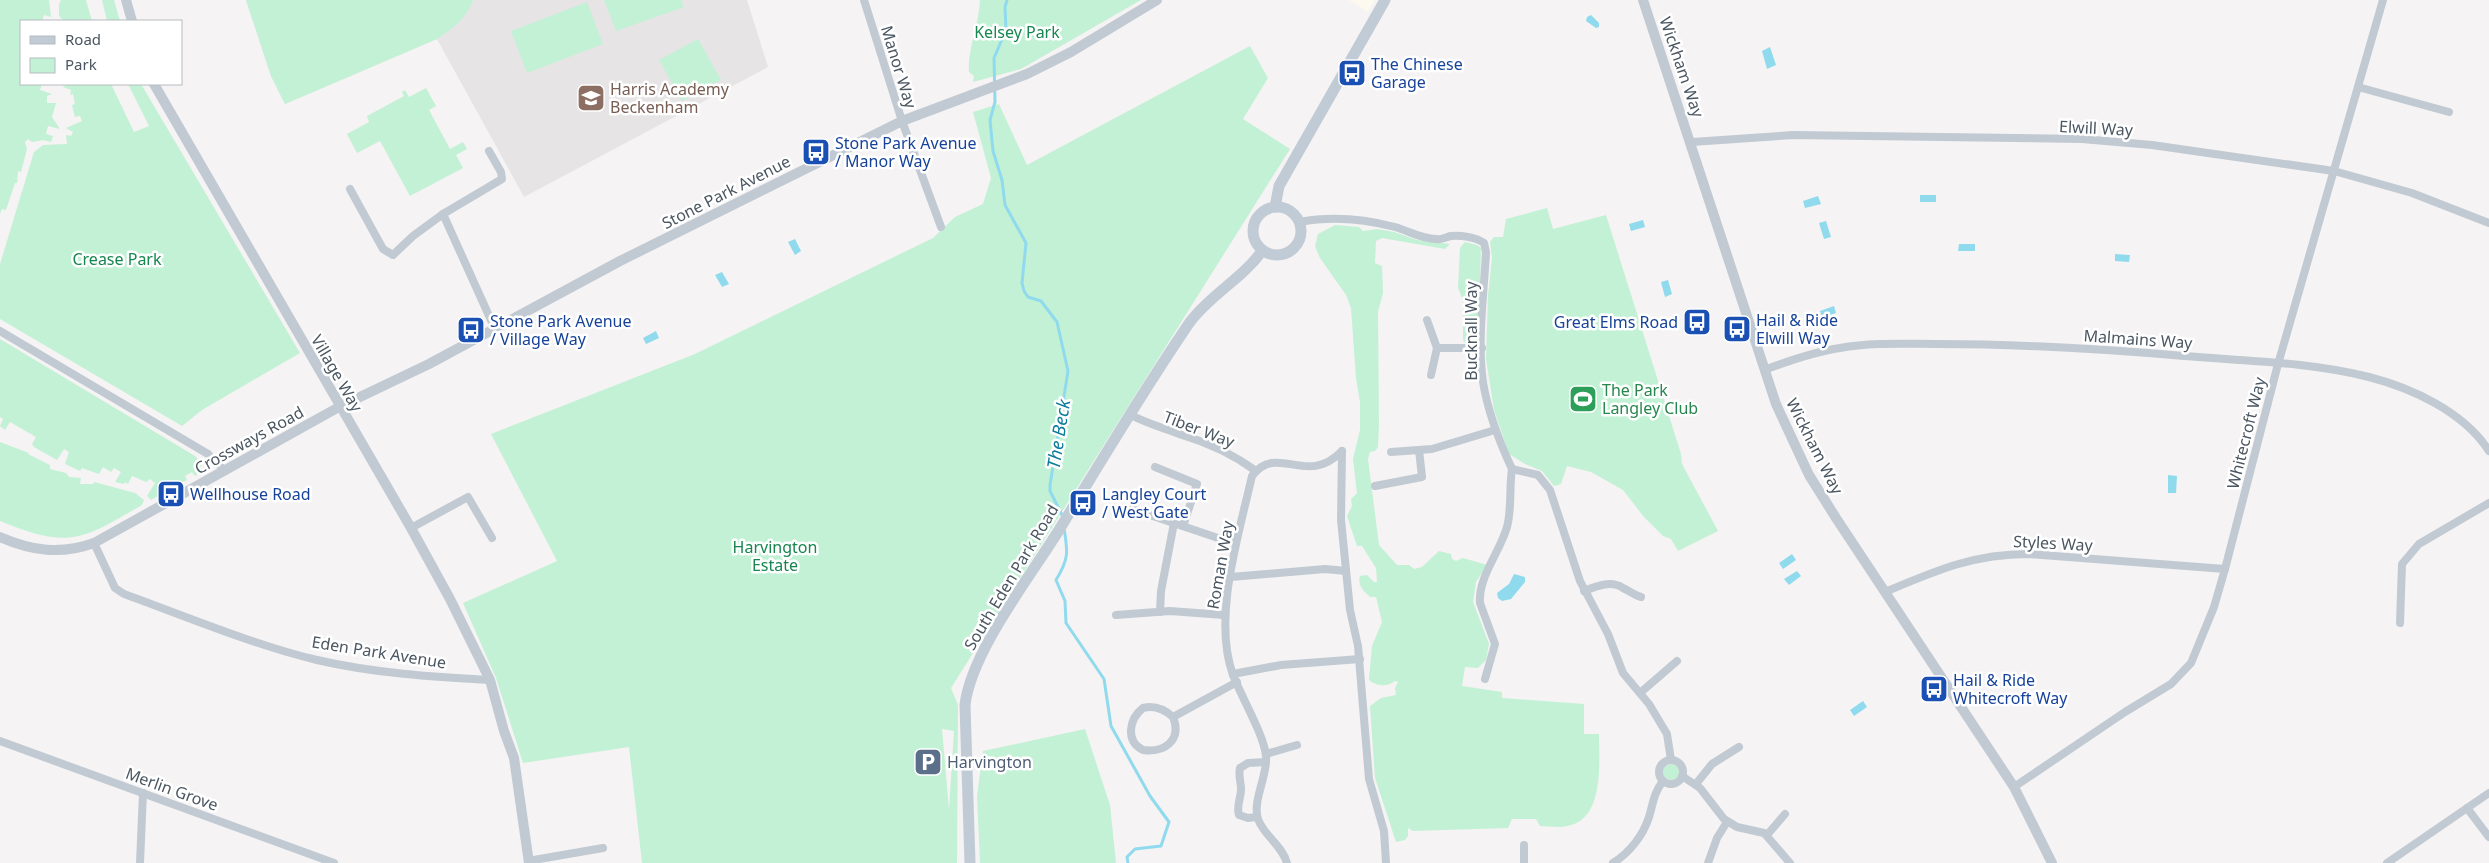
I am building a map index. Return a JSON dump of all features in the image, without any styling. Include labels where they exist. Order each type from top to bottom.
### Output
[{"type":"main road","points":[[1275,207],[1279,186],[1385,0]]},
{"type":"main road","points":[[1275,207],[1292,212],[1300,222],[1301,236],[1294,250],[1281,256],[1268,254],[1262,250],[1254,239],[1254,224],[1261,213],[1275,207]]},
{"type":"main road","name":"South Eden Park Road","points":[[970,863],[966,705],[969,684],[994,634],[1197,313],[1243,274],[1262,250]]},
{"type":"street","points":[[126,0],[132,20]]},
{"type":"street","name":"Manor Way","points":[[864,0],[902,121],[942,227]]},
{"type":"street","name":"Stone Park Avenue","points":[[339,407],[429,364],[620,262],[902,121],[1011,81],[1071,52],[1157,0]]},
{"type":"street","name":"Wickham Way","points":[[1643,0],[1692,142],[1764,370],[1784,424],[1809,475],[2014,787],[2052,863]]},
{"type":"street","name":"Whitecroft Way","points":[[2014,787],[2125,712],[2171,684],[2191,662],[2214,607],[2278,364],[2383,0]]},
{"type":"street","name":"Village Way","points":[[155,85],[339,407],[411,528],[450,598],[490,680]]},
{"type":"street","points":[[2358,87],[2449,112]]},
{"type":"street","name":"Elwill Way","points":[[1692,142],[1793,135],[2082,139],[2171,147],[2334,171],[2412,193],[2489,223]]},
{"type":"street","points":[[350,189],[383,249],[393,255],[413,236],[443,214],[502,179],[501,172],[489,151]]},
{"type":"street","points":[[443,214],[495,329]]},
{"type":"street","name":"Bucknall Way","points":[[1300,222],[1323,218],[1339,218],[1388,226],[1435,239],[1456,236],[1482,241],[1486,245],[1482,348],[1483,383],[1495,430],[1512,469]]},
{"type":"street","points":[[1427,320],[1437,348],[1431,375]]},
{"type":"street","points":[[0,331],[208,454],[225,471]]},
{"type":"street","name":"Malmains Way","points":[[1764,370],[1840,348],[1876,344],[2003,344],[2330,368],[2371,377],[2414,393],[2451,413],[2481,439],[2489,451]]},
{"type":"street","points":[[1437,348],[1482,348]]},
{"type":"street","name":"Crossways Road","points":[[94,543],[339,407]]},
{"type":"street","name":"Tiber Way","points":[[1131,415],[1150,425],[1183,435],[1223,451],[1256,471]]},
{"type":"street","points":[[1391,452],[1432,449],[1495,430]]},
{"type":"street","points":[[1375,486],[1421,478],[1423,473],[1419,450]]},
{"type":"street","points":[[1256,471],[1277,462],[1308,468],[1319,467],[1328,463],[1342,451],[1341,520],[1350,610],[1360,659],[1369,779],[1384,831],[1386,863]]},
{"type":"street","points":[[1156,467],[1197,484],[1183,526]]},
{"type":"street","points":[[1485,679],[1495,648],[1480,603],[1480,596],[1508,523],[1512,469],[1534,473],[1545,483],[1584,590],[1608,634],[1623,673],[1640,693],[1667,734],[1671,760]]},
{"type":"street","name":"Roman Way","points":[[1256,471],[1252,476],[1236,541],[1224,615],[1228,653],[1235,678],[1266,758]]},
{"type":"street","points":[[411,528],[468,497],[492,538]]},
{"type":"street","points":[[2400,623],[2402,564],[2410,553],[2419,544],[2489,503]]},
{"type":"street","points":[[1132,509],[1218,538],[1236,541]]},
{"type":"street","points":[[1160,612],[1161,591],[1174,523]]},
{"type":"street","points":[[0,537],[27,548],[45,551],[70,550],[94,543]]},
{"type":"street","name":"Eden Park Avenue","points":[[94,543],[115,588],[124,594],[232,633],[317,660],[437,677],[490,680]]},
{"type":"street","name":"Styles Way","points":[[1885,592],[1949,565],[2000,554],[2028,554],[2225,569]]},
{"type":"street","points":[[1231,577],[1325,569],[1346,572]]},
{"type":"street","points":[[1584,590],[1611,584],[1641,597]]},
{"type":"street","points":[[1116,615],[1160,612],[1224,615]]},
{"type":"street","points":[[1173,716],[1235,678],[1281,665],[1360,659]]},
{"type":"street","points":[[1640,693],[1677,662]]},
{"type":"street","points":[[490,680],[504,731],[514,758],[528,862],[603,848]]},
{"type":"street","points":[[1156,707],[1173,716],[1176,731],[1168,746],[1163,749],[1143,750],[1134,742],[1131,732],[1133,720],[1143,708],[1156,707]]},
{"type":"street","name":"Merlin Grove","points":[[0,740],[334,863]]},
{"type":"street","points":[[1258,817],[1248,818],[1239,815],[1238,807],[1241,792],[1238,773],[1240,768],[1248,762],[1266,758],[1297,745]]},
{"type":"street","points":[[1696,784],[1712,764],[1739,748]]},
{"type":"street","points":[[1266,758],[1258,817],[1261,825],[1282,850],[1287,863]]},
{"type":"street","points":[[1671,760],[1680,764],[1682,776],[1675,784],[1663,781],[1660,776],[1660,768],[1665,762],[1671,760]]},
{"type":"street","points":[[1682,776],[1696,784],[1727,822],[1767,835],[1790,863]]},
{"type":"street","points":[[1613,863],[1639,837],[1647,822],[1656,792],[1663,781]]},
{"type":"street","points":[[140,863],[142,793]]},
{"type":"street","points":[[2387,863],[2489,793]]},
{"type":"street","points":[[2467,808],[2489,838]]},
{"type":"street","points":[[1767,835],[1785,814]]},
{"type":"street","points":[[1708,863],[1715,843],[1727,822]]},
{"type":"street","points":[[1524,845],[1524,863]]},
{"type":"shaded area","name":"Harris Academy Beckenham","points":[[246,0],[747,0],[768,67],[524,197],[437,39],[285,104],[271,76]]},
{"type":"shaded area","points":[[1349,0],[1375,0],[1368,12]]},
{"type":"green space","points":[[0,0],[49,0],[51,17],[44,15],[42,20],[20,20],[20,85],[42,85],[40,90],[52,94],[47,96],[47,103],[56,103],[52,117],[60,129],[48,126],[46,134],[53,136],[51,142],[43,140],[32,142],[28,139],[25,142],[27,149],[21,172],[18,171],[17,183],[15,183],[6,210],[2,209],[0,214]]},
{"type":"green space","points":[[61,0],[86,0],[92,20],[63,20],[59,16]]},
{"type":"green space","points":[[102,0],[114,0],[120,20],[107,20]]},
{"type":"green space","points":[[246,0],[473,0],[463,18],[437,39],[285,104],[271,76]]},
{"type":"green space","points":[[604,0],[681,0],[684,7],[616,31]]},
{"type":"green space","name":"Kelsey Park","points":[[980,0],[1141,0],[1021,69],[973,82],[974,76],[969,72],[969,64]]},
{"type":"green space","points":[[587,2],[603,44],[527,73],[511,31]]},
{"type":"green space","points":[[698,39],[721,80],[682,101],[659,60]]},
{"type":"green space","name":"Harvington Estate","points":[[1250,46],[1268,78],[1243,119],[1290,149],[951,688],[958,705],[957,863],[642,863],[629,747],[523,763],[496,678],[463,603],[557,561],[491,434],[695,354],[933,238],[955,217],[983,204],[991,178],[973,112],[999,104],[1027,165]],"holes":[[[942,729],[954,731],[949,810]]]},
{"type":"green space","name":"Crease Park","points":[[66,85],[111,85],[134,132],[149,126],[128,85],[142,85],[300,353],[202,410],[182,426],[0,319],[0,264],[34,152],[43,145],[67,144],[66,135],[71,136],[73,132],[66,128],[82,121],[80,116],[75,117],[72,105],[75,104],[73,94],[70,95],[71,90],[63,87]]},
{"type":"green space","points":[[426,88],[436,106],[429,110],[450,149],[463,142],[467,149],[456,155],[463,168],[410,196],[380,141],[357,153],[347,134],[369,122],[367,116],[404,96],[402,92],[405,90],[409,97]]},
{"type":"green space","name":"The Park Langley Club","points":[[1547,208],[1553,229],[1606,215],[1681,454],[1682,464],[1718,531],[1678,551],[1671,539],[1663,536],[1644,517],[1623,490],[1591,472],[1567,466],[1561,484],[1554,486],[1542,471],[1525,464],[1509,454],[1494,410],[1486,359],[1488,295],[1492,258],[1490,242],[1494,237],[1503,237],[1506,219]]},
{"type":"green space","points":[[1335,225],[1359,227],[1363,231],[1377,229],[1394,232],[1417,240],[1450,244],[1445,249],[1382,238],[1376,241],[1375,263],[1382,266],[1383,293],[1378,312],[1379,425],[1378,447],[1375,451],[1370,452],[1368,459],[1379,545],[1397,565],[1409,565],[1414,569],[1422,567],[1439,551],[1451,554],[1452,559],[1456,561],[1463,558],[1487,565],[1476,582],[1473,602],[1489,644],[1486,660],[1478,668],[1465,667],[1462,686],[1502,692],[1502,698],[1584,704],[1584,734],[1599,734],[1597,788],[1594,801],[1588,813],[1579,821],[1567,826],[1540,826],[1536,819],[1512,819],[1508,828],[1413,831],[1408,828],[1408,836],[1405,840],[1396,842],[1375,778],[1370,706],[1381,698],[1396,695],[1395,688],[1398,682],[1380,685],[1371,682],[1369,679],[1372,646],[1382,622],[1376,597],[1370,597],[1365,593],[1359,580],[1360,576],[1367,575],[1374,582],[1377,582],[1376,568],[1362,546],[1357,546],[1347,516],[1352,506],[1351,499],[1357,493],[1353,459],[1360,430],[1360,402],[1356,378],[1351,308],[1346,295],[1320,258],[1315,246],[1318,234]]},
{"type":"green space","points":[[1465,242],[1481,248],[1479,314],[1475,339],[1472,345],[1467,345],[1463,340],[1463,300],[1458,288],[1460,248]]},
{"type":"green space","points":[[0,339],[195,456],[201,463],[200,472],[195,476],[192,472],[185,476],[187,480],[151,500],[147,496],[155,483],[150,479],[146,482],[132,476],[128,484],[125,482],[124,484],[115,482],[121,472],[114,468],[111,472],[103,467],[99,474],[82,468],[80,471],[65,464],[69,452],[64,449],[57,460],[34,447],[32,444],[36,437],[10,422],[5,430],[0,426],[3,419],[0,417]]},
{"type":"green space","points":[[0,442],[29,453],[50,465],[50,469],[66,473],[69,477],[81,478],[80,484],[93,484],[94,482],[135,493],[144,500],[142,505],[103,527],[74,537],[59,538],[43,535],[0,521]]},
{"type":"green space","points":[[1085,729],[1110,805],[1116,863],[980,863],[977,796],[983,751]]},
{"type":"green space","points":[[1671,764],[1677,766],[1679,772],[1677,778],[1671,780],[1665,778],[1663,772],[1665,766]]},
{"type":"water","points":[[1591,15],[1599,23],[1599,27],[1596,28],[1586,21],[1587,17]]},
{"type":"water","points":[[1770,47],[1776,65],[1767,69],[1762,51]]},
{"type":"water","points":[[1920,195],[1936,195],[1936,202],[1920,202]]},
{"type":"water","points":[[1818,196],[1821,204],[1805,208],[1803,201]]},
{"type":"water","points":[[1643,220],[1645,227],[1631,231],[1629,224]]},
{"type":"water","points":[[1826,221],[1831,237],[1824,239],[1819,223]]},
{"type":"water","points":[[795,239],[801,251],[795,255],[788,242]]},
{"type":"water","points":[[1959,244],[1975,244],[1975,251],[1958,251]]},
{"type":"water","points":[[2115,254],[2130,255],[2129,262],[2115,261]]},
{"type":"water","points":[[722,272],[729,284],[722,287],[715,275]]},
{"type":"water","points":[[1668,280],[1672,294],[1665,297],[1661,282]]},
{"type":"water","points":[[1834,306],[1836,313],[1822,318],[1820,311]]},
{"type":"water","points":[[656,331],[659,338],[646,344],[643,338]]},
{"type":"water","points":[[2168,475],[2177,476],[2176,493],[2168,493]]},
{"type":"water","points":[[1792,554],[1796,560],[1783,569],[1779,563]]},
{"type":"water","points":[[1797,571],[1801,576],[1789,585],[1784,579]]},
{"type":"water","points":[[1514,574],[1525,577],[1525,582],[1511,599],[1502,601],[1498,598],[1497,593],[1509,584]]},
{"type":"water","points":[[1863,701],[1867,707],[1854,716],[1850,710]]},
{"type":"waterway","name":"The Beck","points":[[1007,0],[1005,7],[1006,30],[994,58],[995,102],[990,120],[993,151],[1002,180],[1005,205],[1026,243],[1022,283],[1024,291],[1028,297],[1041,301],[1057,322],[1068,371],[1050,485],[1050,491],[1063,517]]},
{"type":"waterway","name":"The Beck","points":[[1064,528],[1066,555],[1056,580],[1065,601],[1066,623],[1104,679],[1111,726],[1150,796],[1169,822],[1161,846],[1135,849],[1127,857],[1128,863]]},
{"type":"place","name":"The Chinese Garage","points":[[1352,73]]},
{"type":"place","name":"Harris Academy Beckenham","points":[[591,98]]},
{"type":"place","name":"Stone Park Avenue / Manor Way","points":[[816,152]]},
{"type":"place","name":"Great Elms Road","points":[[1697,322]]},
{"type":"place","name":"Hail & Ride Elwill Way","points":[[1737,329]]},
{"type":"place","name":"Stone Park Avenue / Village Way","points":[[471,330]]},
{"type":"place","name":"The Park Langley Club","points":[[1583,399]]},
{"type":"place","name":"Wellhouse Road","points":[[171,494]]},
{"type":"place","name":"Langley Court / West Gate","points":[[1083,503]]},
{"type":"place","name":"Hail & Ride Whitecroft Way","points":[[1934,689]]},
{"type":"place","name":"Harvington","points":[[928,762]]}]
